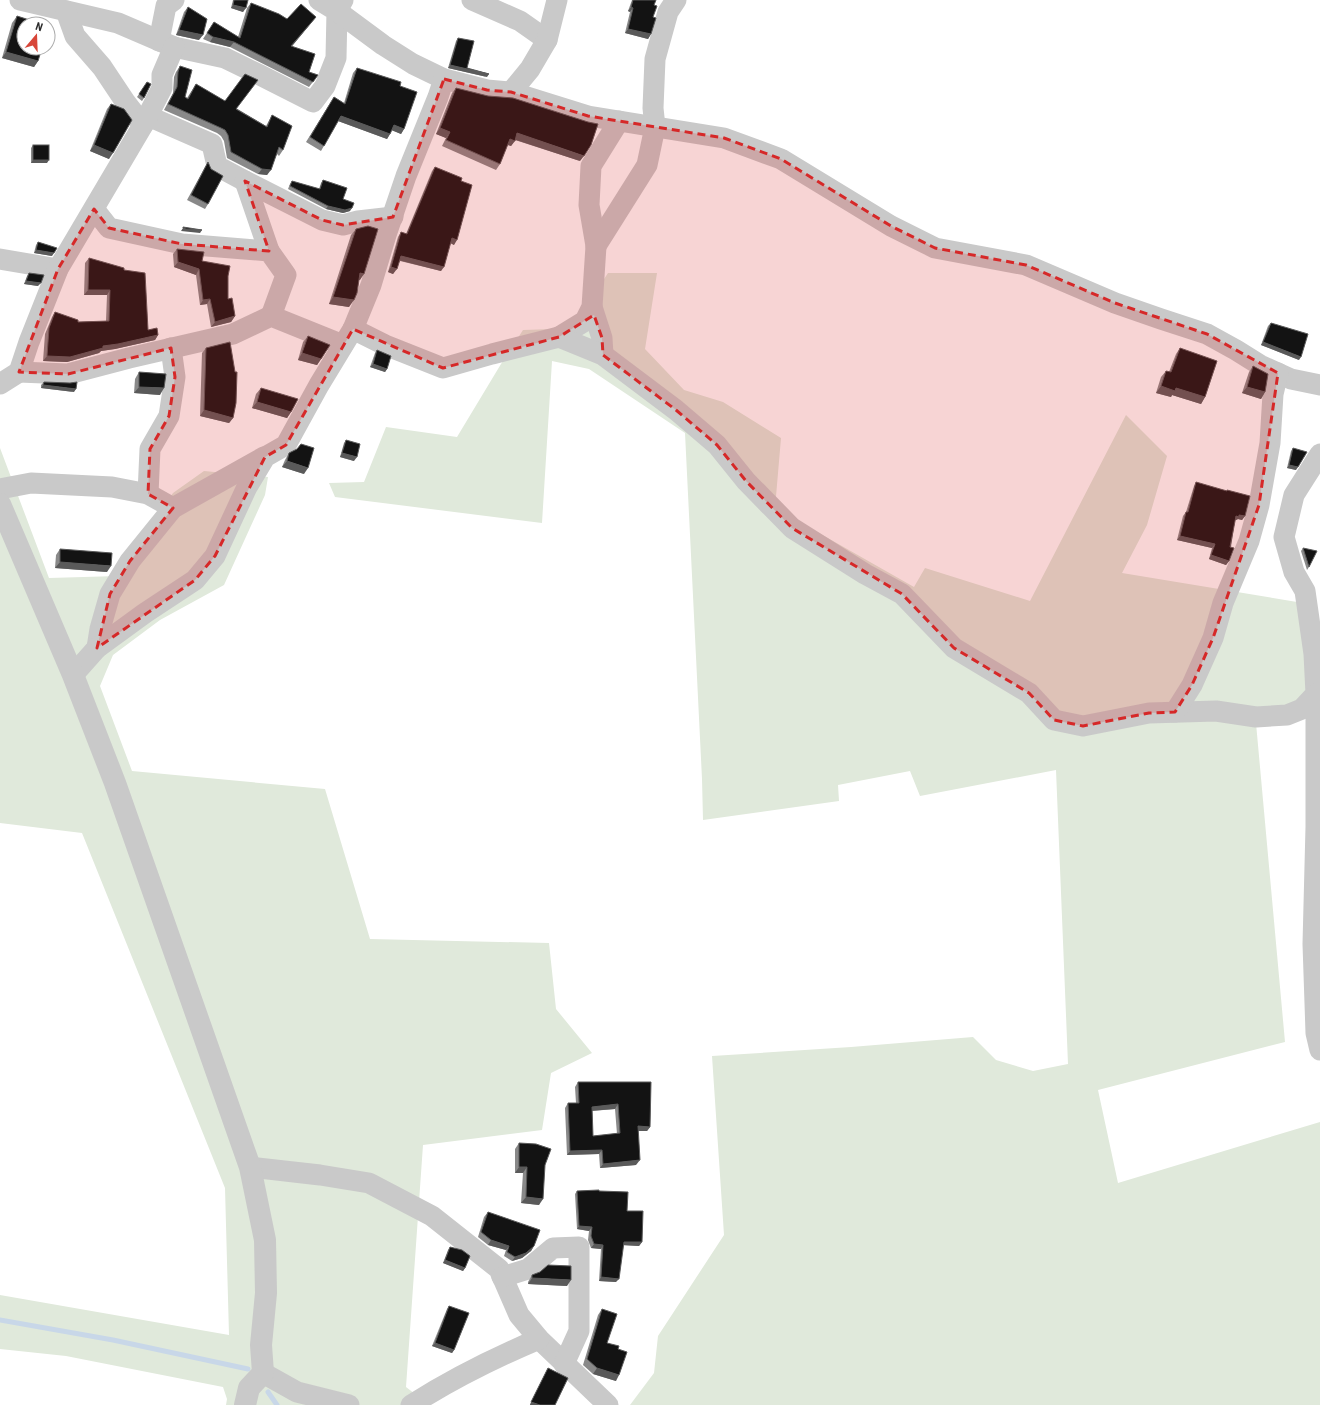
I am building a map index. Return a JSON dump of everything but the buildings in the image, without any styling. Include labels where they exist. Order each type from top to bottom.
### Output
[{"type":"street","points":[[20,0],[118,23],[166,44],[225,58],[260,74],[313,102],[325,86],[336,58],[340,6]]},
{"type":"street","points":[[19,372],[58,268],[145,121],[162,88],[166,44],[166,6],[174,0]]},
{"type":"street","points":[[319,0],[340,6],[383,45],[407,60],[444,79],[487,90],[512,92],[588,116],[724,138],[781,159],[892,226],[935,248],[1026,265],[1115,302],[1160,319],[1207,334],[1260,365],[1291,379],[1320,385]]},
{"type":"street","points":[[472,0],[520,21],[547,40]]},
{"type":"street","points":[[512,92],[530,70],[547,40],[557,0]]},
{"type":"street","points":[[596,246],[647,165],[656,127],[653,108],[655,59],[668,12],[676,0]]},
{"type":"street","points":[[66,11],[75,36],[102,67],[126,103],[145,121],[212,144],[217,166],[322,220],[343,225],[358,221],[392,216]]},
{"type":"street","points":[[97,648],[100,630],[110,594],[130,561],[174,508],[286,445],[348,337],[371,285],[406,176],[444,79]]},
{"type":"street","points":[[603,355],[602,338],[592,307],[596,246],[589,205],[591,166],[619,121]]},
{"type":"street","points":[[245,181],[269,251],[286,275],[271,316]]},
{"type":"street","points":[[94,209],[109,228],[182,244],[269,251]]},
{"type":"street","points":[[0,259],[58,268]]},
{"type":"street","points":[[0,384],[19,372],[68,374],[233,334],[271,316],[348,337],[385,345],[443,368],[492,354],[559,338],[585,321],[592,307]]},
{"type":"street","points":[[559,338],[603,355],[676,410],[717,445],[746,481],[792,528],[865,574],[902,594],[954,648],[1029,693],[1054,720],[1083,726],[1149,713],[1216,711],[1256,717],[1287,716],[1302,709],[1316,694]]},
{"type":"street","points":[[148,494],[150,449],[169,416],[174,385],[175,377],[171,348]]},
{"type":"street","points":[[1175,712],[1192,685],[1213,638],[1223,603],[1249,541],[1259,505],[1270,444],[1273,394],[1278,373]]},
{"type":"street","points":[[1320,454],[1294,495],[1284,537],[1294,572],[1305,591],[1314,654],[1316,694],[1316,826],[1313,944],[1316,1033],[1320,1050]]},
{"type":"street","points":[[73,675],[97,648],[145,613],[196,580],[215,556],[247,488],[265,457]]},
{"type":"street","points":[[0,489],[31,483],[112,487],[148,494],[174,508]]},
{"type":"street","points":[[0,504],[73,675],[115,783],[250,1167],[265,1240],[266,1293],[260,1345],[262,1373],[249,1388],[246,1405]]},
{"type":"street","points":[[250,1167],[320,1175],[369,1183],[432,1216],[498,1269],[518,1315],[539,1339],[608,1405]]},
{"type":"street","points":[[502,1277],[528,1270],[553,1248],[579,1247],[580,1331],[564,1364]]},
{"type":"street","points":[[411,1405],[444,1384],[493,1359],[539,1339]]},
{"type":"street","points":[[262,1373],[297,1392],[349,1405]]},
{"type":"highlighted area","points":[[444,79],[487,90],[511,92],[588,116],[724,138],[781,159],[891,226],[935,248],[1026,265],[1115,303],[1207,334],[1278,373],[1259,505],[1213,638],[1192,685],[1175,712],[1149,713],[1083,726],[1054,720],[1029,693],[954,648],[902,594],[792,528],[746,481],[717,445],[676,410],[603,355],[602,338],[594,315],[559,337],[443,368],[353,329],[286,445],[265,457],[215,556],[195,580],[97,648],[110,594],[130,561],[173,508],[148,494],[150,449],[169,416],[175,377],[171,348],[68,374],[19,372],[58,269],[94,209],[109,228],[182,244],[269,251],[245,181],[322,220],[343,225],[393,217]]},
{"type":"shaded area","points":[[608,273],[657,273],[645,349],[684,390],[723,402],[781,438],[775,508],[914,587],[925,568],[1030,601],[1126,415],[1167,456],[1147,525],[1122,573],[1303,603],[1311,718],[1256,723],[1285,1042],[1098,1090],[1118,1183],[1320,1122],[1320,1405],[630,1405],[654,1373],[658,1336],[724,1235],[712,1056],[973,1037],[996,1060],[1033,1071],[1068,1064],[1056,770],[920,796],[910,771],[838,785],[839,801],[703,820],[685,433],[589,369],[552,361],[542,523],[335,497],[329,483],[364,482],[386,427],[457,437],[523,330],[554,329],[580,316]]},
{"type":"shaded area","points":[[0,448],[49,578],[118,576],[173,493],[204,471],[268,477],[265,495],[224,585],[160,620],[113,655],[100,686],[132,771],[325,789],[370,939],[549,943],[556,1009],[592,1053],[551,1073],[542,1130],[423,1145],[406,1387],[429,1405],[226,1405],[227,1399],[223,1387],[66,1356],[0,1349],[0,1295],[229,1335],[225,1188],[82,833],[0,823]]},
{"type":"waterway","points":[[0,1320],[113,1340],[248,1369]]},
{"type":"waterway","points":[[268,1392],[277,1405]]}]
